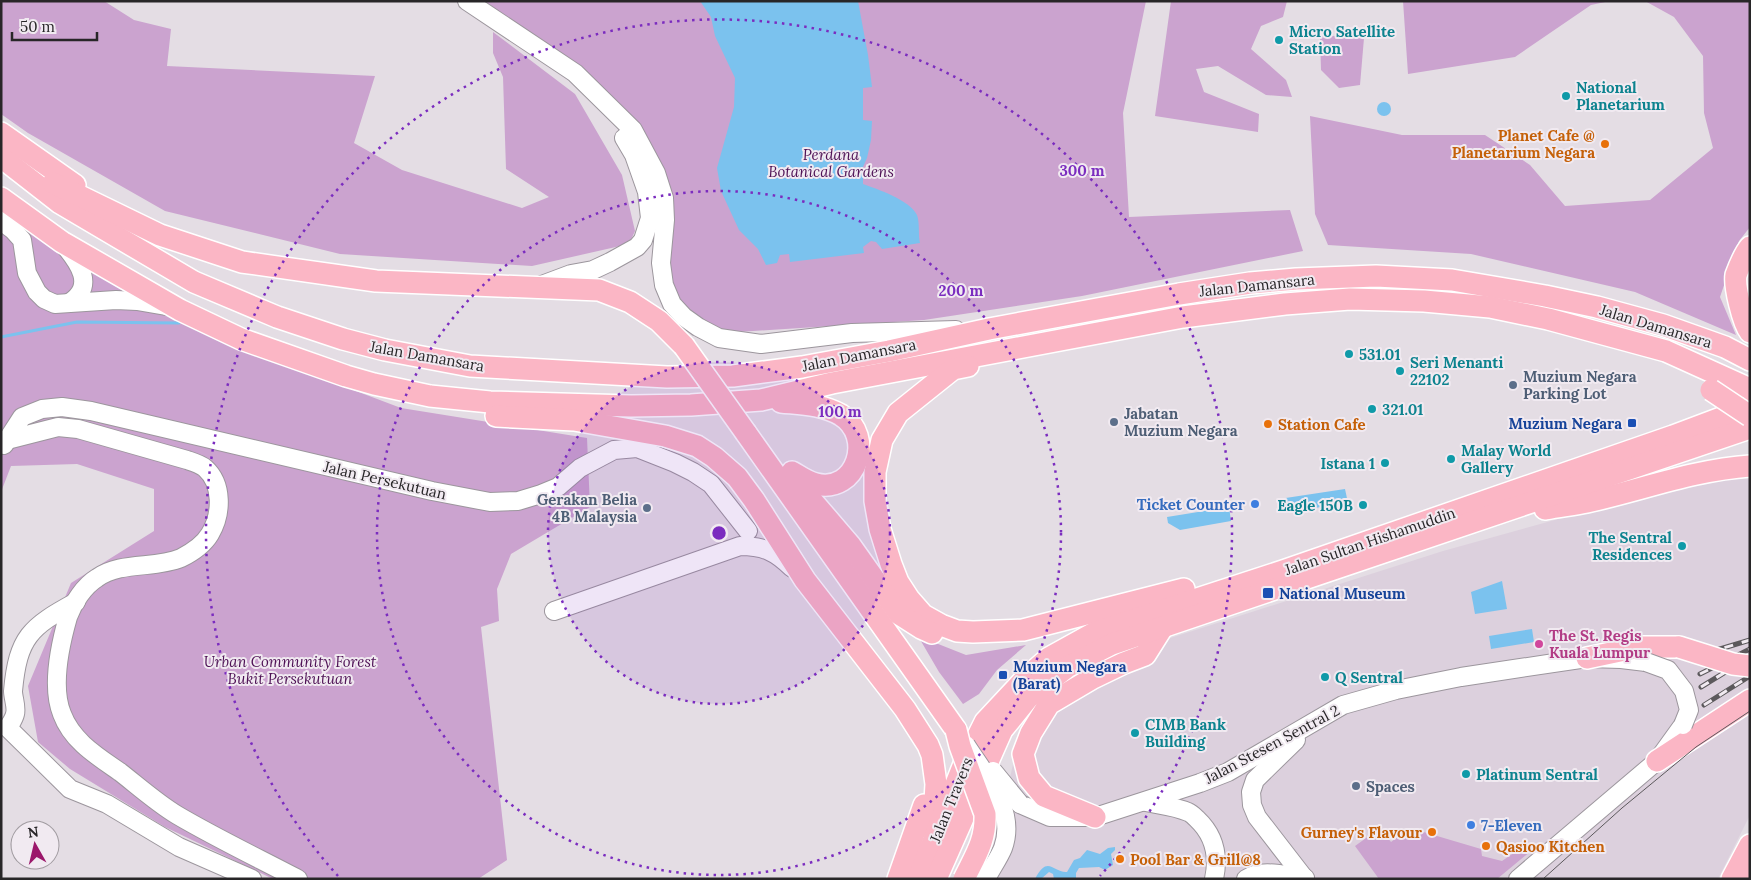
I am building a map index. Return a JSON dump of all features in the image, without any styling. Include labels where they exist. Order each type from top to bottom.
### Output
[{"type":"main road","points":[[1,134],[119,216]]},
{"type":"main road","points":[[1,156],[68,192],[160,235],[242,262],[376,281],[538,286],[599,290],[630,302],[659,321],[684,346],[956,730],[985,814],[984,840],[964,879]]},
{"type":"main road","name":"Jalan Damansara","points":[[1,156],[60,203],[194,282],[277,317],[343,339],[385,350],[470,366],[667,377],[733,376],[889,351],[990,329],[1179,294],[1250,283],[1376,276],[1452,280],[1597,307],[1663,325],[1725,347],[1750,360]]},
{"type":"main road","name":"Jalan Damansara","points":[[1,198],[62,242],[180,310],[241,339],[304,362],[374,384],[430,396],[490,402],[631,406],[691,405],[761,400],[832,383],[1183,317],[1285,304],[1341,300],[1404,300],[1490,307],[1548,319],[1666,350],[1713,381],[1750,389]]},
{"type":"main road","points":[[1750,247],[1736,277],[1742,316],[1750,332]]},
{"type":"main road","points":[[1096,333],[1038,351],[953,369],[898,413],[882,440],[875,472],[875,501],[880,529],[898,582],[909,599],[923,615],[941,625],[957,630],[973,632],[1022,630],[1194,587],[1284,571]]},
{"type":"main road","points":[[1713,381],[1750,416]]},
{"type":"main road","points":[[374,384],[412,400],[487,416],[574,420],[654,433],[697,446],[728,469],[745,487],[805,580],[905,709],[932,755],[936,784],[935,801],[917,868]]},
{"type":"main road","points":[[1672,436],[1735,401],[1750,396]]},
{"type":"main road","points":[[761,400],[817,405],[842,416],[852,424],[857,432],[859,454],[851,473],[842,481],[831,485],[817,485],[803,479],[780,464]]},
{"type":"main road","name":"Jalan Sultan Hishamuddin","points":[[994,726],[1026,678],[1049,658],[1096,632],[1284,571],[1750,407]]},
{"type":"main road","name":"Jalan Sultan Hishamuddin","points":[[994,726],[1067,667],[1112,644],[1750,428]]},
{"type":"main road","points":[[746,433],[780,464],[850,545],[899,614],[921,628],[956,643],[992,641],[1015,635],[1022,630]]},
{"type":"main road","points":[[1477,521],[1587,502],[1690,474],[1750,466]]},
{"type":"main road","points":[[1095,817],[1044,796],[1029,778],[1023,754],[1030,733],[1049,704],[1093,678],[1145,655],[1162,628]]},
{"type":"main road","points":[[1587,658],[1639,647],[1679,647],[1733,664],[1750,666]]},
{"type":"main road","points":[[1658,761],[1750,700]]},
{"type":"main road","name":"Jalan Travers","points":[[917,868],[943,820],[964,764],[994,726]]},
{"type":"main road","name":"Jalan Travers","points":[[936,879],[994,726]]},
{"type":"main road","points":[[898,879],[923,810],[926,795],[926,769],[922,736]]},
{"type":"main road","points":[[917,868],[943,820]]},
{"type":"main road","points":[[1732,879],[1750,845]]},
{"type":"street","points":[[467,1],[574,73],[633,130],[656,173],[664,198],[665,220],[661,263],[664,285],[672,304],[684,317],[698,327],[719,338],[761,344],[852,333],[990,329]]},
{"type":"street","points":[[538,286],[571,274],[593,270],[625,255],[643,240],[650,218],[647,192],[634,155],[622,135],[616,113]]},
{"type":"street","points":[[1,221],[22,240],[27,273],[37,292],[44,299],[55,304],[137,301],[157,303],[180,310]]},
{"type":"street","points":[[62,242],[77,261],[83,280],[83,287],[79,295],[69,303]]},
{"type":"street","name":"Jalan Persekutuan","points":[[4,445],[22,417],[42,409],[62,407],[91,411],[422,489],[490,502],[518,501],[541,494],[558,487],[580,468],[614,450],[637,448],[675,463],[693,472],[710,484],[744,538]]},
{"type":"street","points":[[4,445],[58,428],[78,429],[187,460],[204,467],[215,481],[220,500],[210,534],[199,546],[172,562],[116,570],[98,577],[86,587],[69,615],[61,646],[57,681],[58,702],[66,724],[82,744],[176,814],[298,879]]},
{"type":"street","points":[[554,611],[744,538],[751,521],[750,507],[728,469]]},
{"type":"street","points":[[744,538],[752,546],[766,549],[779,556],[805,580]]},
{"type":"street","points":[[76,602],[40,623],[31,632],[20,650],[13,696],[15,714],[8,728],[70,789],[107,804],[179,847],[252,879]]},
{"type":"street","name":"Jalan Stesen Sentral 2","points":[[956,730],[970,742],[1020,804],[1050,816],[1095,817],[1228,772],[1343,706],[1396,690],[1461,677],[1587,658],[1621,658],[1646,662],[1668,670],[1684,691],[1688,710],[1682,725],[1658,761],[1518,879]]},
{"type":"street","points":[[1305,879],[1257,817],[1252,805],[1251,792],[1255,780],[1316,721]]},
{"type":"street","points":[[956,730],[995,790],[1006,816],[1003,848],[986,879]]},
{"type":"street","points":[[1143,802],[1174,807],[1190,812],[1203,825],[1213,840],[1216,866],[1214,879]]},
{"type":"street","points":[[1246,879],[1250,876],[1266,873],[1305,879]]},
{"type":"shaded area","points":[[1724,473],[1750,474],[1750,815],[1718,879],[976,879],[995,842],[1021,730],[1045,696],[1086,665],[1443,551]]},
{"type":"green space","points":[[1,1],[104,1],[134,20],[171,29],[167,66],[375,76],[354,143],[402,170],[522,208],[549,197],[506,169],[503,77],[493,53],[493,32],[575,94],[622,175],[635,231],[629,244],[532,266],[340,254],[165,211],[28,133],[1,114]]},
{"type":"green space","name":"Perdana Botanical Gardens","points":[[476,1],[1146,1],[1123,113],[1129,217],[1290,210],[1303,251],[1082,296],[924,320],[723,333],[688,315],[674,293],[635,122]]},
{"type":"green space","points":[[1171,1],[1287,1],[1283,17],[1261,26],[1251,49],[1286,80],[1292,97],[1266,95],[1218,66],[1196,69],[1204,92],[1259,114],[1258,132],[1155,116]]},
{"type":"green space","points":[[1403,1],[1610,1],[1591,5],[1515,57],[1408,74]]},
{"type":"green space","points":[[1645,1],[1750,1],[1750,227],[1739,241],[1720,297],[1736,335],[1635,292],[1471,254],[1328,245],[1315,214],[1310,116],[1402,135],[1485,135],[1530,165],[1565,206],[1650,200],[1713,148],[1704,113],[1703,56],[1674,17]]},
{"type":"green space","points":[[1320,35],[1364,38],[1360,85],[1339,88],[1321,70]]},
{"type":"green space","name":"Urban Community Forest Bukit Persekutuan","points":[[1,209],[237,346],[401,408],[587,438],[590,507],[511,554],[497,589],[499,621],[481,627],[507,860],[478,879],[273,879],[165,827],[70,769],[38,742],[28,686],[71,583],[154,531],[154,489],[77,464],[11,466],[1,492]]},
{"type":"green space","points":[[918,636],[966,655],[1026,645],[997,670],[979,694],[963,704],[939,672]]},
{"type":"green space","points":[[1380,828],[1391,842],[1410,828],[1481,849],[1482,856],[1502,861],[1528,843],[1531,851],[1497,879],[1379,879],[1355,846]]},
{"type":"water","points":[[700,1],[858,1],[872,87],[863,88],[863,120],[872,121],[871,140],[863,167],[863,184],[901,200],[913,210],[918,218],[920,243],[882,249],[876,242],[871,241],[863,247],[864,253],[790,262],[789,254],[780,255],[777,263],[766,265],[758,249],[739,230],[721,191],[717,168],[734,107],[735,78],[715,36],[711,17]]},
{"type":"water","points":[[1381,102],[1387,102],[1391,109],[1387,116],[1381,116],[1377,112],[1377,106]]},
{"type":"water","points":[[1345,489],[1348,503],[1281,513],[1279,499]]},
{"type":"water","points":[[1229,507],[1231,521],[1180,530],[1168,523],[1167,517]]},
{"type":"water","points":[[1502,581],[1507,609],[1475,614],[1471,592]]},
{"type":"water","points":[[1532,629],[1534,642],[1491,649],[1489,636]]},
{"type":"water","points":[[1115,847],[1111,854],[1113,865],[1105,870],[1099,867],[1079,868],[1076,873],[1076,879],[1054,879],[1053,874],[1049,872],[1041,879],[1035,879],[1047,866],[1067,872],[1074,860],[1080,858],[1087,850],[1100,854],[1108,848]]},
{"type":"waterway","points":[[1,337],[77,322],[179,323]]},
{"type":"tram line","points":[[1543,879],[1622,808],[1696,747],[1750,711]]},
{"type":"railway","points":[[1690,658],[1750,640]]},
{"type":"railway","points":[[1700,674],[1750,649]]},
{"type":"railway","points":[[1701,687],[1750,657]]},
{"type":"railway","points":[[1704,705],[1750,676]]},
{"type":"place","name":"Micro Satellite Station","points":[[1279,40]]},
{"type":"place","name":"National Planetarium","points":[[1566,96]]},
{"type":"place","name":"Planet Cafe @ Planetarium Negara","points":[[1605,144]]},
{"type":"place","name":"531.01","points":[[1349,354]]},
{"type":"place","name":"Seri Menanti 22102","points":[[1400,371]]},
{"type":"place","name":"Muzium Negara Parking Lot","points":[[1513,385]]},
{"type":"place","name":"321.01","points":[[1372,409]]},
{"type":"place","name":"Jabatan Muzium Negara","points":[[1114,422]]},
{"type":"place","name":"Muzium Negara","points":[[1632,423]]},
{"type":"place","name":"Station Cafe","points":[[1268,424]]},
{"type":"place","name":"Malay World Gallery","points":[[1451,459]]},
{"type":"place","name":"Istana 1","points":[[1385,463]]},
{"type":"place","name":"Ticket Counter","points":[[1255,504]]},
{"type":"place","name":"Eagle 150B","points":[[1363,505]]},
{"type":"place","name":"Gerakan Belia 4B Malaysia","points":[[647,508]]},
{"type":"place","name":"The Sentral Residences","points":[[1682,546]]},
{"type":"place","name":"National Museum","points":[[1268,593]]},
{"type":"place","name":"The St. Regis Kuala Lumpur","points":[[1539,644]]},
{"type":"place","name":"Muzium Negara (Barat)","points":[[1003,675]]},
{"type":"place","name":"Q Sentral","points":[[1325,677]]},
{"type":"place","name":"CIMB Bank Building","points":[[1135,733]]},
{"type":"place","name":"Platinum Sentral","points":[[1466,774]]},
{"type":"place","name":"Spaces","points":[[1356,786]]},
{"type":"place","name":"7-Eleven","points":[[1471,825]]},
{"type":"place","name":"Gurney's Flavour","points":[[1432,832]]},
{"type":"place","name":"Qasioo Kitchen","points":[[1486,846]]},
{"type":"place","name":"Pool Bar & Grill@8","points":[[1120,859]]}]
